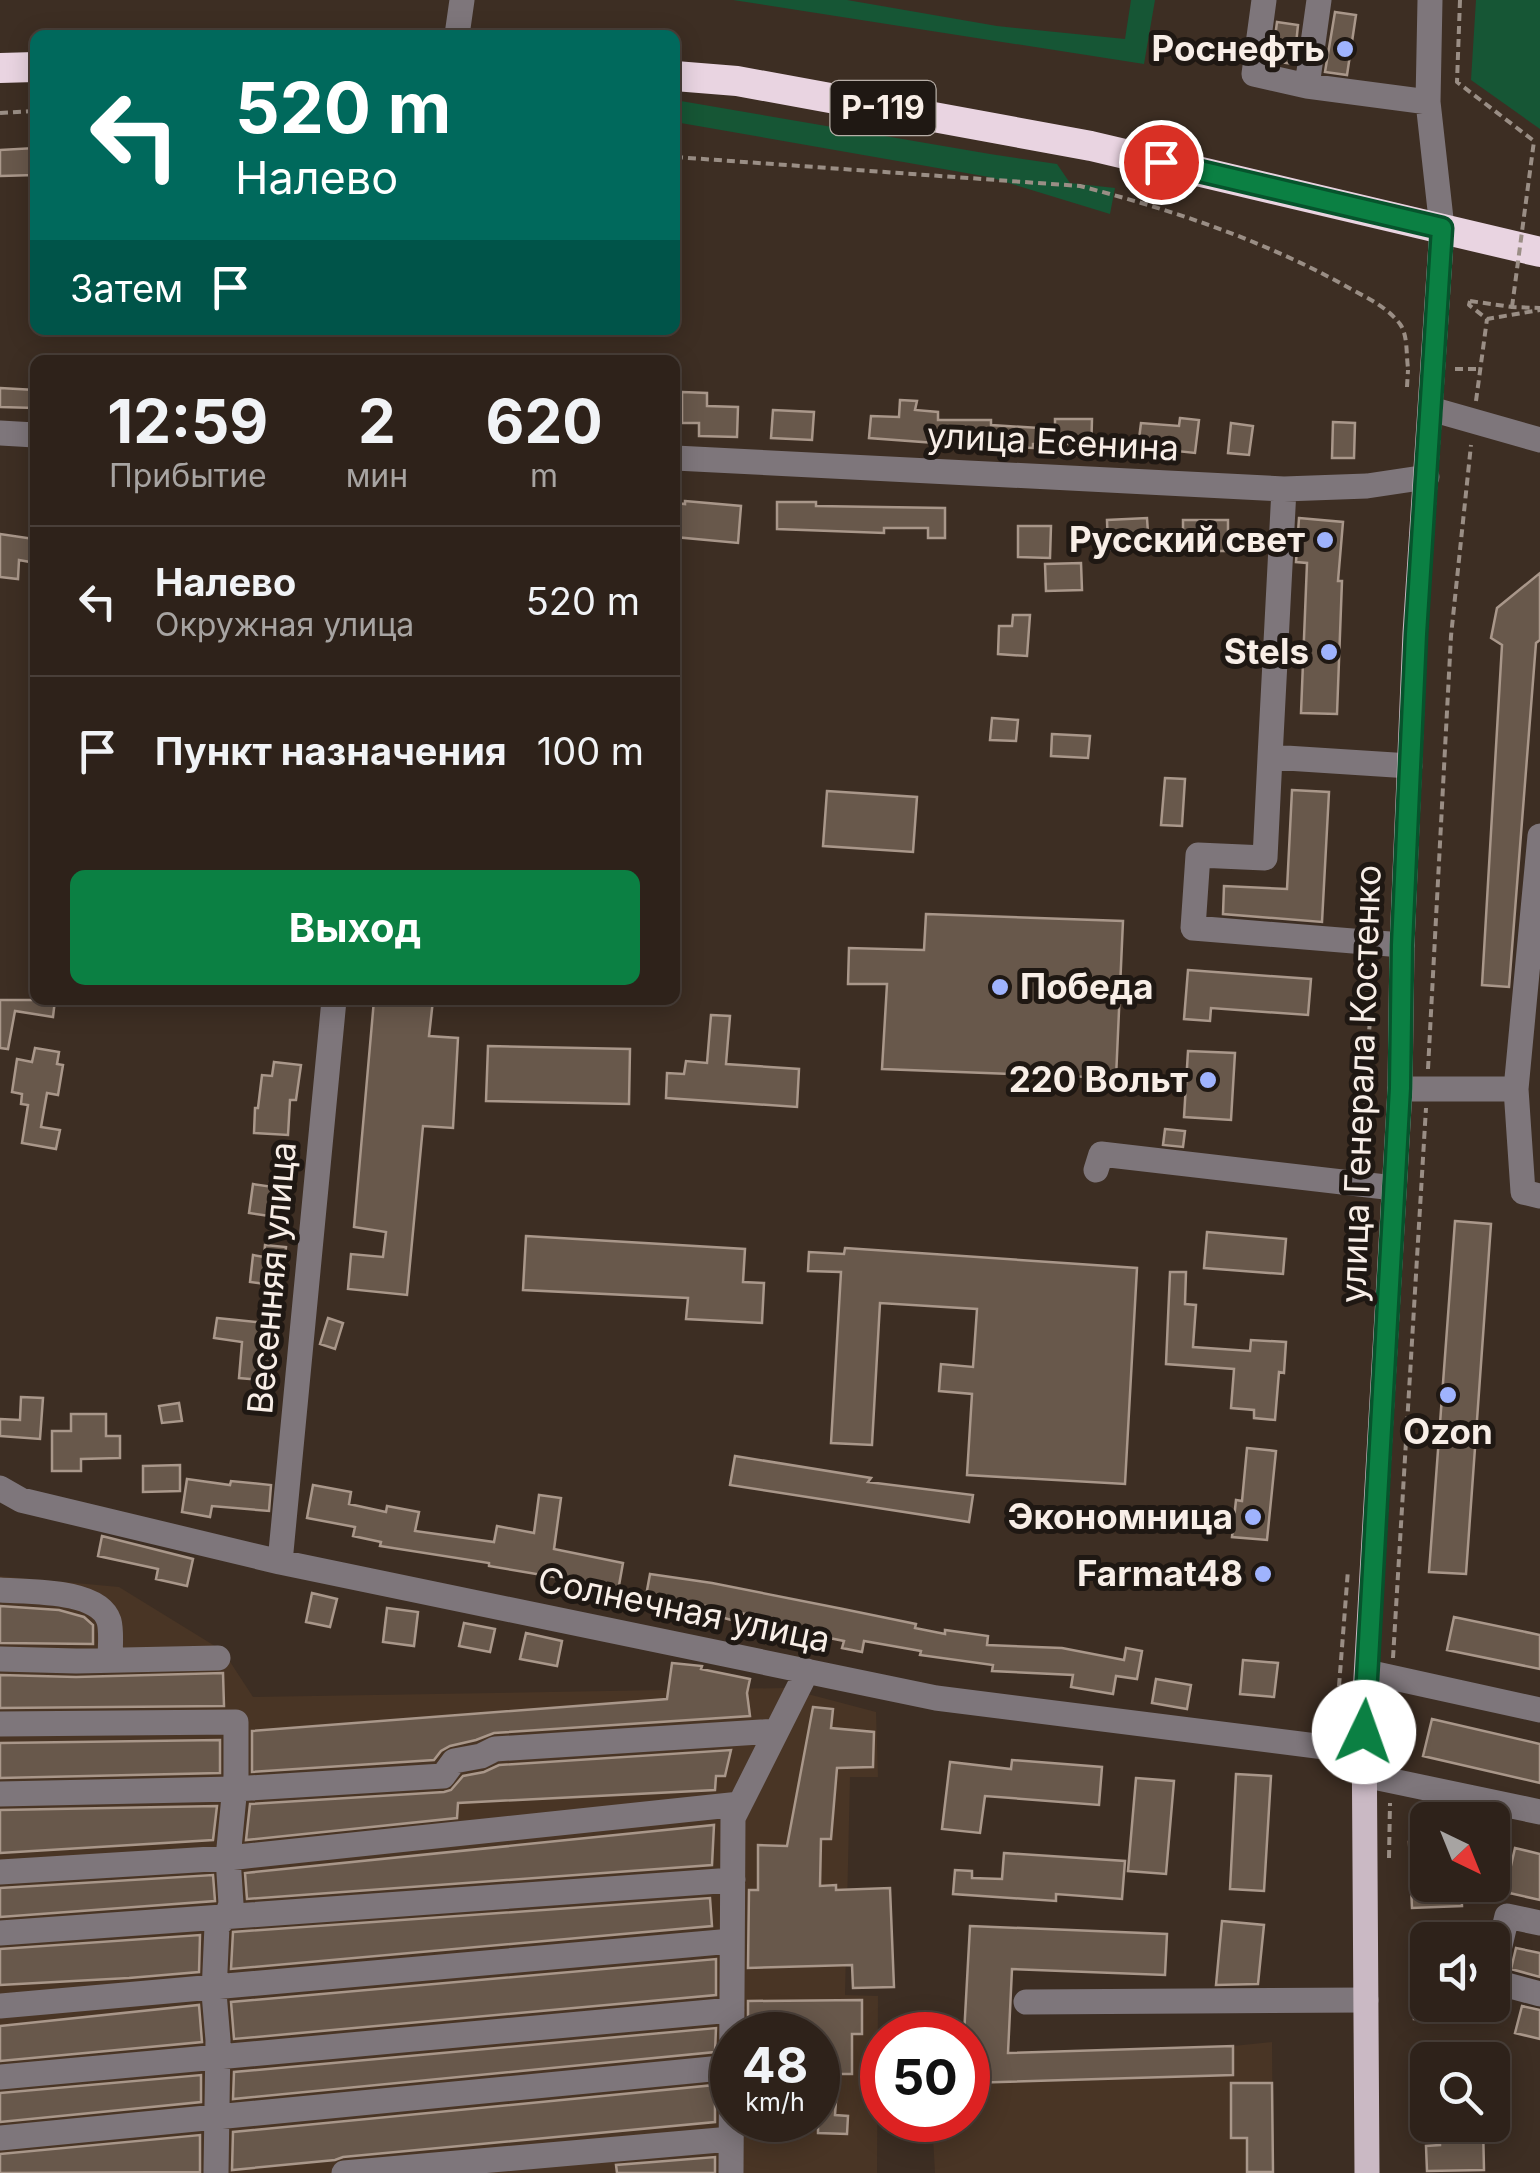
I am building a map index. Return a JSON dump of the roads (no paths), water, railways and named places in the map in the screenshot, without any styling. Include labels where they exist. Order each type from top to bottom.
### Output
[{"type":"highway","points":[[0,68],[30,67]]},
{"type":"highway","name":"Р-119","points":[[680,76],[737,81],[1091,146],[1540,252]]},
{"type":"main road","name":"улица Генерала Костенко","points":[[1367,2173],[1364,1712],[1379,1675],[1402,945],[1416,634],[1442,228]]},
{"type":"street","points":[[458,30],[462,0]]},
{"type":"street","points":[[1264,0],[1254,74],[1307,86],[1428,102]]},
{"type":"street","points":[[1307,86],[1319,0]]},
{"type":"street","name":"улица Генерала Костенко","points":[[1430,0],[1428,102],[1442,228]]},
{"type":"street","points":[[1431,409],[1540,440]]},
{"type":"street","points":[[0,433],[30,434]]},
{"type":"street","name":"улица Есенина","points":[[680,458],[1284,489],[1367,486],[1427,477]]},
{"type":"street","points":[[1284,489],[1266,858],[1198,855],[1193,928],[1402,945]]},
{"type":"street","points":[[1270,757],[1410,766]]},
{"type":"street","points":[[1540,836],[1516,1089],[1523,1192],[1540,1196]]},
{"type":"street","name":"Весенняя улица","points":[[280,1562],[334,1005]]},
{"type":"street","points":[[1400,1088],[1516,1089]]},
{"type":"street","points":[[1096,1170],[1101,1154],[1394,1188]]},
{"type":"street","name":"Солнечная улица","points":[[0,1488],[21,1500],[280,1562],[936,1698],[1364,1764],[1540,1812]]},
{"type":"street","points":[[0,1590],[82,1597],[100,1606],[109,1620],[110,1660]]},
{"type":"street","points":[[0,1659],[218,1658]]},
{"type":"street","points":[[0,2077],[732,2010],[733,1818],[807,1671]]},
{"type":"street","points":[[1379,1675],[1540,1710]]},
{"type":"street","points":[[0,1724],[236,1722],[236,1776],[228,1858],[231,1904],[217,1926],[216,2173]]},
{"type":"street","points":[[0,1794],[234,1790],[443,1776],[454,1762],[495,1749],[777,1730]]},
{"type":"street","points":[[0,1872],[228,1858],[740,1804]]},
{"type":"street","points":[[0,1934],[732,1880]]},
{"type":"street","points":[[1506,1922],[1507,1916],[1540,1923]]},
{"type":"street","points":[[0,2006],[732,1942]]},
{"type":"street","points":[[1510,1985],[1540,1994]]},
{"type":"street","points":[[1026,2002],[1366,2000]]},
{"type":"street","points":[[0,2138],[710,2068]]},
{"type":"street","points":[[344,2173],[710,2140]]},
{"type":"street","points":[[731,2142],[731,2173]]},
{"type":"place","name":"Роснефть","points":[[1345,49]]},
{"type":"place","name":"Русский свет","points":[[1325,540]]},
{"type":"place","name":"Stels","points":[[1329,652]]},
{"type":"place","name":"Победа","points":[[1000,987]]},
{"type":"place","name":"220 Вольт","points":[[1208,1080]]},
{"type":"place","name":"Ozon","points":[[1448,1395]]},
{"type":"place","name":"Экономница","points":[[1253,1517]]},
{"type":"place","name":"Farmat48","points":[[1263,1574]]}]
